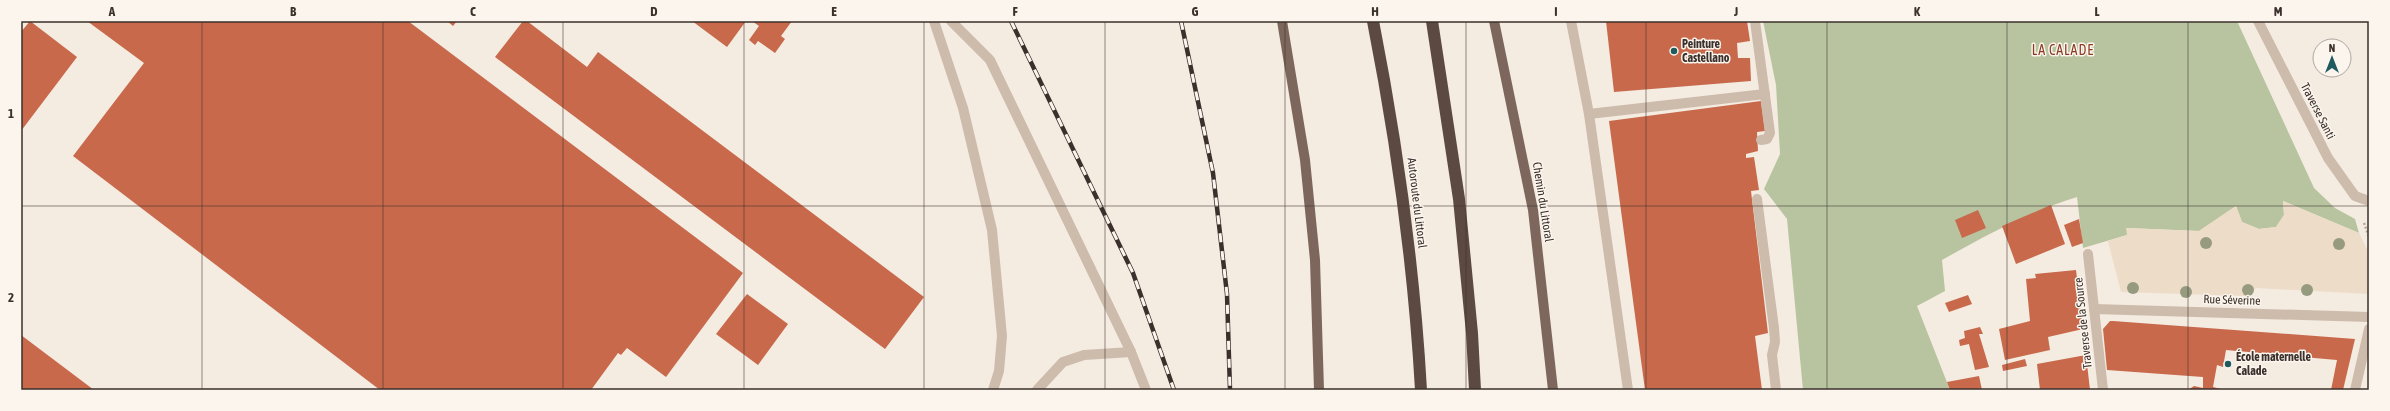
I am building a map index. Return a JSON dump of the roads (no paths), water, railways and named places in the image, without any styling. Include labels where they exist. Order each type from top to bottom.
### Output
[{"type":"highway","name":"Autoroute du Littoral","points":[[1373,21],[1388,98],[1406,221],[1419,346],[1421,390]]},
{"type":"highway","points":[[1432,21],[1459,199],[1472,333],[1475,390]]},
{"type":"main road","points":[[1282,21],[1305,160],[1315,260],[1319,390]]},
{"type":"main road","name":"Chemin du Littoral","points":[[1494,21],[1533,210],[1553,390]]},
{"type":"street","points":[[934,21],[963,108],[992,230],[1002,336],[999,371],[993,390]]},
{"type":"street","points":[[951,21],[990,60],[1131,352],[1146,390]]},
{"type":"street","points":[[1571,21],[1589,114],[1628,390]]},
{"type":"street","points":[[1755,21],[1770,133],[1767,139],[1761,140]]},
{"type":"street","name":"Traverse Santi","points":[[2258,21],[2328,158],[2355,196],[2369,201]]},
{"type":"street","points":[[1589,114],[1765,94]]},
{"type":"street","points":[[1757,199],[1774,328],[1775,342],[1772,355],[1776,390]]},
{"type":"street","name":"Traverse de la Source","points":[[2088,254],[2103,390]]},
{"type":"street","name":"Rue Séverine","points":[[2094,309],[2369,317]]},
{"type":"street","points":[[2355,390],[2369,329]]},
{"type":"street","points":[[1037,390],[1063,362],[1084,355],[1131,352]]},
{"type":"railway","points":[[1011,21],[1133,273],[1174,390]]},
{"type":"railway","points":[[1181,21],[1213,173],[1227,294],[1230,390]]},
{"type":"place","name":"Peinture Castellano","points":[[1674,51]]},
{"type":"place","name":"École maternelle Calade","points":[[2228,364]]},
{"type":"district","name":"LA CALADE","points":[[2063,50]]}]
